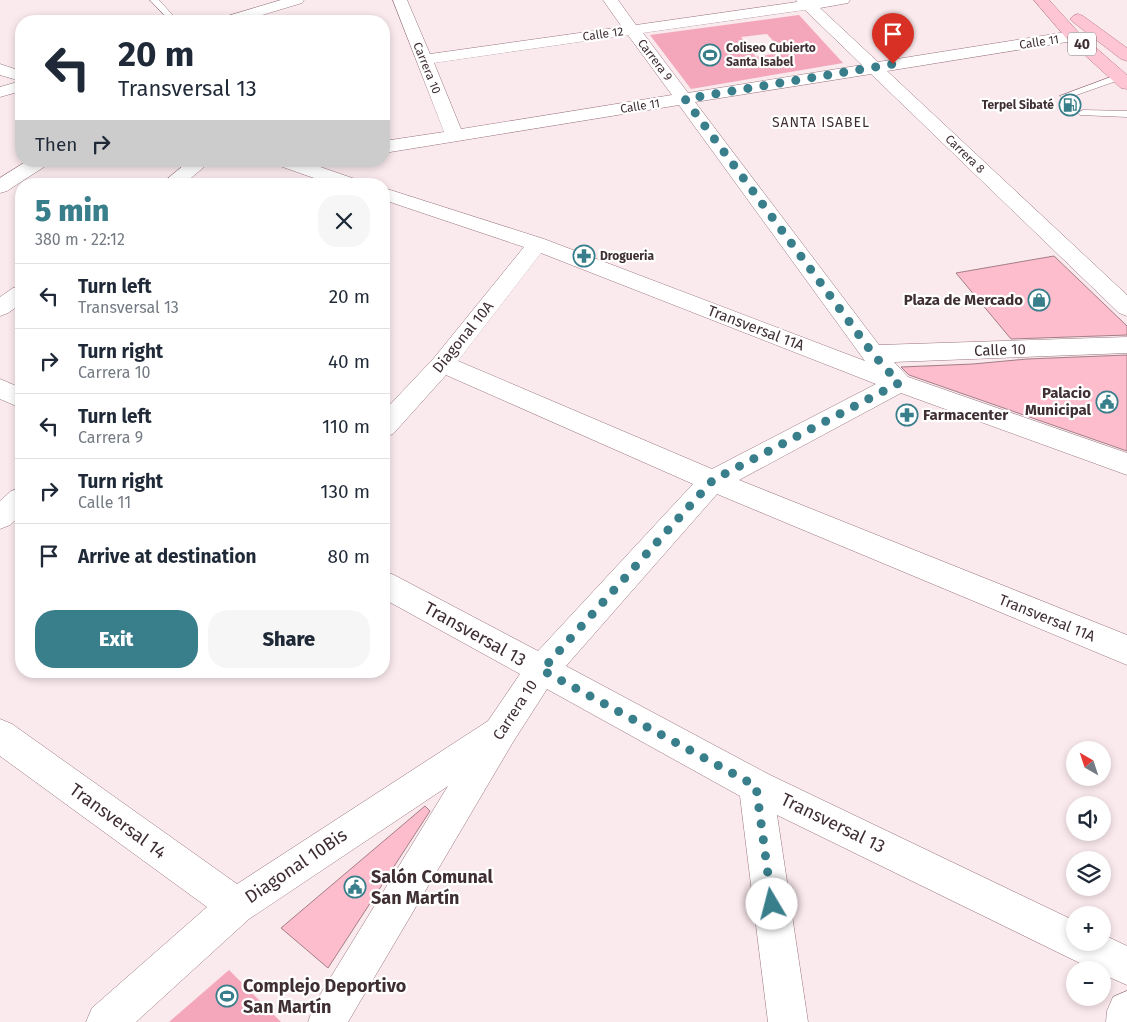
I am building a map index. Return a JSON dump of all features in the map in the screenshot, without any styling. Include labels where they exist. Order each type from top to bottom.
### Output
[{"type":"main road","name":"40","points":[[1041,0],[1073,36],[1123,81]]},
{"type":"main road","name":"40","points":[[1051,0],[1127,56]]},
{"type":"street","points":[[246,15],[297,0]]},
{"type":"street","name":"Carrera 10","points":[[400,0],[455,136]]},
{"type":"street","name":"Carrera 9","points":[[610,0],[873,354],[899,383]]},
{"type":"street","name":"Calle 12","points":[[423,60],[633,30],[805,2],[843,0]]},
{"type":"street","name":"Carrera 8","points":[[805,2],[1127,308]]},
{"type":"street","name":"Calle 11","points":[[390,147],[1073,36]]},
{"type":"street","points":[[0,69],[15,74]]},
{"type":"street","points":[[0,92],[15,88]]},
{"type":"street","points":[[0,187],[31,167]]},
{"type":"street","points":[[179,178],[194,167]]},
{"type":"street","points":[[308,167],[336,178]]},
{"type":"street","name":"Transversal 11A","points":[[390,196],[537,244],[899,383],[1127,464]]},
{"type":"street","name":"Diagonal 10A","points":[[390,420],[442,364],[537,244]]},
{"type":"street","points":[[0,308],[15,297]]},
{"type":"street","name":"Calle 10","points":[[873,354],[1127,345]]},
{"type":"street","name":"Transversal 11A","points":[[442,364],[713,480],[1127,650]]},
{"type":"street","name":"Carrera 10","points":[[328,1022],[329,1017],[502,730],[542,670],[713,480],[899,383]]},
{"type":"street","points":[[0,388],[15,396]]},
{"type":"street","points":[[0,517],[15,504]]},
{"type":"street","name":"Transversal 13","points":[[390,587],[756,786],[1066,937]]},
{"type":"street","name":"Diagonal 10Bis","points":[[106,1022],[236,906],[502,730]]},
{"type":"street","name":"Transversal 14","points":[[0,736],[236,906]]},
{"type":"street","points":[[756,786],[788,1022]]},
{"type":"street","name":"Transversal 13","points":[[1096,951],[1127,966]]},
{"type":"street","points":[[1126,1022],[1127,1011]]},
{"type":"lane","points":[[154,0],[168,15]]},
{"type":"lane","points":[[1064,96],[1123,81]]},
{"type":"lane","points":[[1083,113],[1127,114]]},
{"type":"shaded area","points":[[799,15],[843,63],[691,89],[650,35]],"holes":[[[767,34],[783,52],[756,57],[741,37]]]},
{"type":"shaded area","name":"Complejo Deportivo San Martín","points":[[229,970],[281,1022],[169,1022]]},
{"type":"building","name":"Plaza de Mercado","points":[[1054,256],[1127,326],[1127,335],[1011,339],[956,273]]},
{"type":"building","points":[[1127,355],[1127,451],[909,375],[901,367],[973,364],[1027,359]]},
{"type":"building","name":"Salón Comunal San Martín","points":[[425,806],[430,811],[328,968],[281,928]]},
{"type":"place","name":"Coliseo Cubierto Santa Isabel","points":[[710,55]]},
{"type":"place","name":"Terpel Sibaté","points":[[1070,105]]},
{"type":"place","name":"Drogueria","points":[[584,256]]},
{"type":"place","name":"Plaza de Mercado","points":[[1039,300]]},
{"type":"place","name":"Palacio Municipal","points":[[1107,402]]},
{"type":"place","name":"Farmacenter","points":[[907,415]]},
{"type":"place","name":"Salón Comunal San Martín","points":[[355,887]]},
{"type":"place","name":"Complejo Deportivo San Martín","points":[[227,996]]},
{"type":"district","name":"SANTA ISABEL","points":[[821,122]]},
{"type":"route","points":[[772,904],[756,786],[542,670],[713,480],[899,383],[873,354],[685,99],[893,64]]}]
